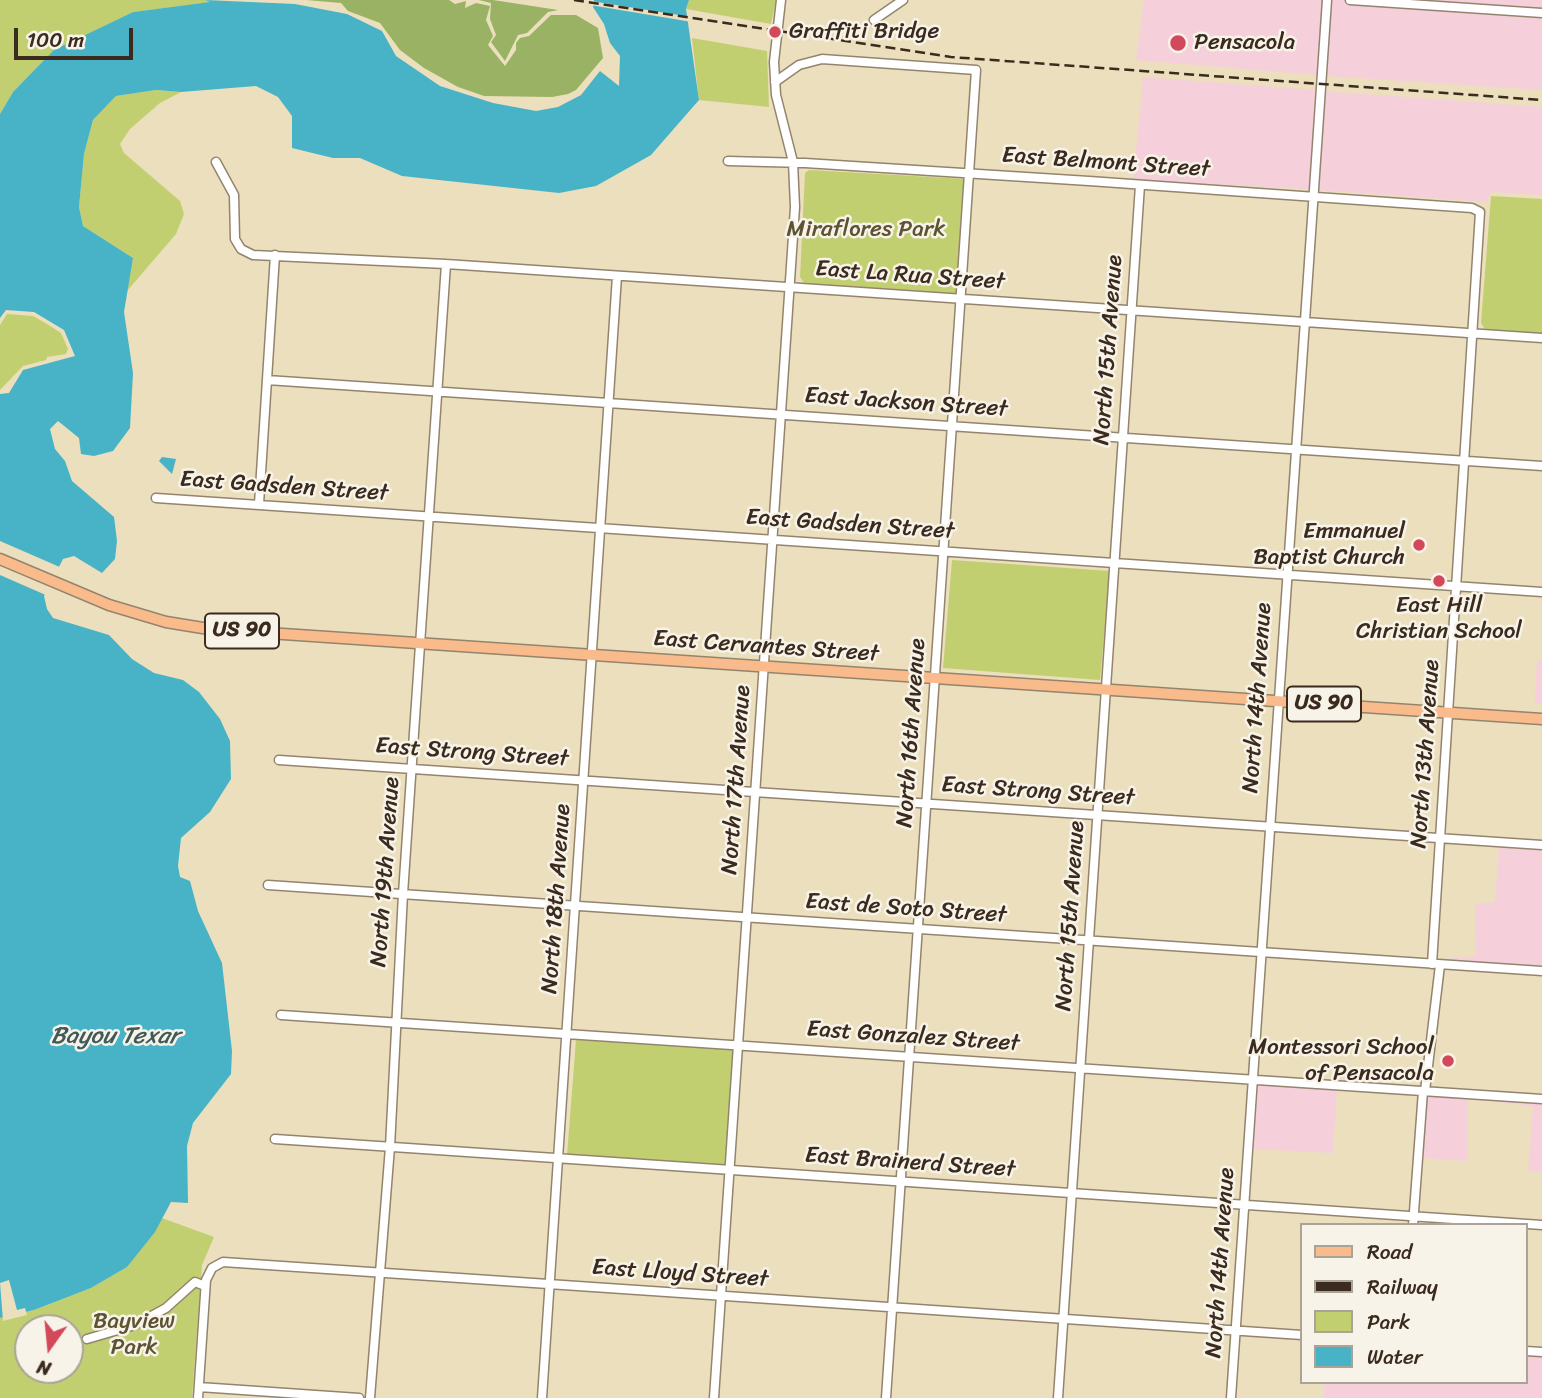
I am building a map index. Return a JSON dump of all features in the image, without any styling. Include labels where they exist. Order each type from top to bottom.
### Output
[{"type":"main road","name":"East Cervantes Street","points":[[0,559],[134,614],[194,627],[1542,719]]},
{"type":"street","name":"North 17th Avenue","points":[[714,1398],[795,207],[793,163],[775,82],[776,25],[782,0]]},
{"type":"street","points":[[874,20],[903,0]]},
{"type":"street","name":"North 14th Avenue","points":[[1231,1398],[1302,322],[1327,0]]},
{"type":"street","points":[[1350,0],[1542,13]]},
{"type":"street","name":"North 16th Avenue","points":[[775,82],[799,65],[822,59],[976,70],[886,1398]]},
{"type":"street","name":"East La Rua Street","points":[[216,162],[234,195],[234,233],[237,245],[253,255],[446,264],[1542,338]]},
{"type":"street","name":"East Belmont Street","points":[[728,162],[793,163],[1140,185],[1472,208],[1480,212]]},
{"type":"street","name":"North 15th Avenue","points":[[1058,1398],[1140,185]]},
{"type":"street","name":"North 13th Avenue","points":[[1413,1221],[1436,964],[1439,838],[1480,212]]},
{"type":"street","points":[[259,504],[275,255]]},
{"type":"street","name":"North 19th Avenue","points":[[370,1398],[390,1147],[403,894],[446,264]]},
{"type":"street","name":"North 18th Avenue","points":[[542,1398],[617,276]]},
{"type":"street","name":"East Jackson Street","points":[[267,380],[1542,466]]},
{"type":"street","name":"East Gadsden Street","points":[[156,498],[1542,592]]},
{"type":"street","name":"East Strong Street","points":[[279,760],[1542,845]]},
{"type":"street","name":"East de Soto Street","points":[[268,885],[1542,971]]},
{"type":"street","name":"East Gonzalez Street","points":[[281,1014],[1542,1099]]},
{"type":"street","name":"East Brainerd Street","points":[[275,1139],[1244,1205],[1413,1221],[1478,1223]]},
{"type":"street","name":"East Lloyd Street","points":[[87,1339],[135,1325],[166,1308],[195,1282],[205,1286],[212,1268],[223,1262],[1300,1335]]},
{"type":"street","points":[[198,1398],[205,1286]]},
{"type":"street","points":[[199,1387],[359,1398]]},
{"type":"shaded area","points":[[1144,0],[1323,0],[1317,75],[1136,60]]},
{"type":"shaded area","points":[[1331,0],[1542,0],[1542,90],[1325,76]]},
{"type":"shaded area","points":[[1143,77],[1316,90],[1309,189],[1133,180]]},
{"type":"shaded area","points":[[1324,91],[1542,107],[1542,195],[1491,192],[1487,202],[1317,190]]},
{"type":"shaded area","points":[[1537,659],[1542,660],[1542,704],[1535,703]]},
{"type":"shaded area","points":[[1499,847],[1542,850],[1542,967],[1436,960],[1476,956],[1475,904],[1495,902]]},
{"type":"shaded area","points":[[1256,1084],[1337,1090],[1333,1153],[1252,1149]]},
{"type":"shaded area","points":[[1426,1096],[1542,1103],[1542,1172],[1528,1171],[1533,1106],[1468,1099],[1468,1161],[1422,1158]]},
{"type":"shaded area","points":[[1528,1356],[1542,1357],[1542,1398],[1324,1398],[1324,1384],[1528,1384]]},
{"type":"green space","points":[[0,0],[212,2],[133,12],[55,50],[13,92],[0,114]]},
{"type":"green space","points":[[306,0],[449,0],[455,4],[466,1],[465,8],[476,3],[490,6],[486,20],[493,36],[488,45],[505,66],[516,50],[516,43],[520,38],[529,36],[551,15],[576,15],[598,28],[603,58],[576,90],[568,94],[552,97],[484,96],[458,87],[424,68],[400,50],[380,23],[348,11],[341,3]]},
{"type":"green space","points":[[479,0],[558,10],[548,12],[527,33],[518,35],[505,61],[491,42],[496,35],[490,19],[491,3]]},
{"type":"green space","points":[[689,0],[776,0],[771,24],[686,9]]},
{"type":"green space","points":[[692,38],[767,51],[769,107],[699,100]]},
{"type":"green space","points":[[156,90],[181,92],[160,103],[130,129],[120,144],[124,153],[180,201],[184,214],[176,234],[127,291],[133,258],[83,226],[79,207],[84,154],[93,120],[116,96]]},
{"type":"green space","name":"Miraflores Park","points":[[809,170],[966,179],[957,294],[805,284],[800,277],[805,173]]},
{"type":"green space","points":[[1491,196],[1542,199],[1542,334],[1486,331],[1481,323]]},
{"type":"green space","points":[[7,314],[33,316],[47,324],[61,333],[68,349],[66,354],[47,357],[46,360],[23,366],[0,390],[0,325]]},
{"type":"green space","points":[[952,560],[1110,571],[1100,680],[943,668]]},
{"type":"green space","points":[[576,1040],[734,1049],[725,1166],[567,1155]]},
{"type":"green space","name":"Bayview Park","points":[[162,1218],[214,1237],[202,1265],[192,1398],[0,1398],[0,1318],[14,1315],[14,1384],[84,1384],[84,1314],[17,1314],[91,1288],[127,1267]]},
{"type":"water","name":"Bayou Texar","points":[[205,0],[295,4],[347,14],[382,31],[396,56],[440,86],[493,103],[536,111],[558,107],[581,95],[600,71],[619,86],[620,56],[610,43],[604,24],[593,7],[594,0],[689,0],[686,9],[699,100],[651,155],[596,186],[559,193],[402,176],[360,158],[333,158],[292,148],[292,116],[278,97],[256,86],[181,92],[156,90],[116,96],[93,120],[84,154],[79,207],[83,226],[133,258],[124,312],[133,373],[130,428],[113,451],[94,456],[81,454],[79,438],[58,421],[50,429],[55,449],[65,461],[72,481],[114,517],[117,541],[115,559],[102,573],[74,556],[63,559],[44,596],[47,609],[53,618],[109,635],[132,659],[154,673],[183,680],[199,692],[220,719],[230,741],[231,779],[210,812],[181,838],[178,866],[180,877],[190,881],[198,911],[222,963],[232,1051],[231,1074],[193,1123],[187,1146],[188,1203],[171,1202],[155,1232],[127,1267],[91,1288],[34,1310],[0,1318],[0,394],[9,393],[23,370],[75,356],[64,330],[34,312],[6,310],[0,318],[0,114],[13,92],[54,50],[133,12],[210,2]]},
{"type":"water","points":[[162,457],[176,459],[172,474],[159,461]]},
{"type":"pier","points":[[591,1],[691,17],[692,22],[590,5]]},
{"type":"pier","points":[[0,541],[62,568],[48,596],[0,575]]},
{"type":"pier","points":[[9,1280],[17,1310],[25,1308],[27,1314],[14,1314],[14,1318],[3,1321],[0,1283]]},
{"type":"railway","points":[[574,0],[951,57],[1542,100]]},
{"type":"place","name":"Graffiti Bridge","points":[[775,32]]},
{"type":"place","name":"Pensacola","points":[[1178,43]]},
{"type":"place","name":"Emmanuel Baptist Church","points":[[1419,545]]},
{"type":"place","name":"East Hill Christian School","points":[[1439,581]]},
{"type":"place","name":"Montessori School of Pensacola","points":[[1448,1061]]}]
